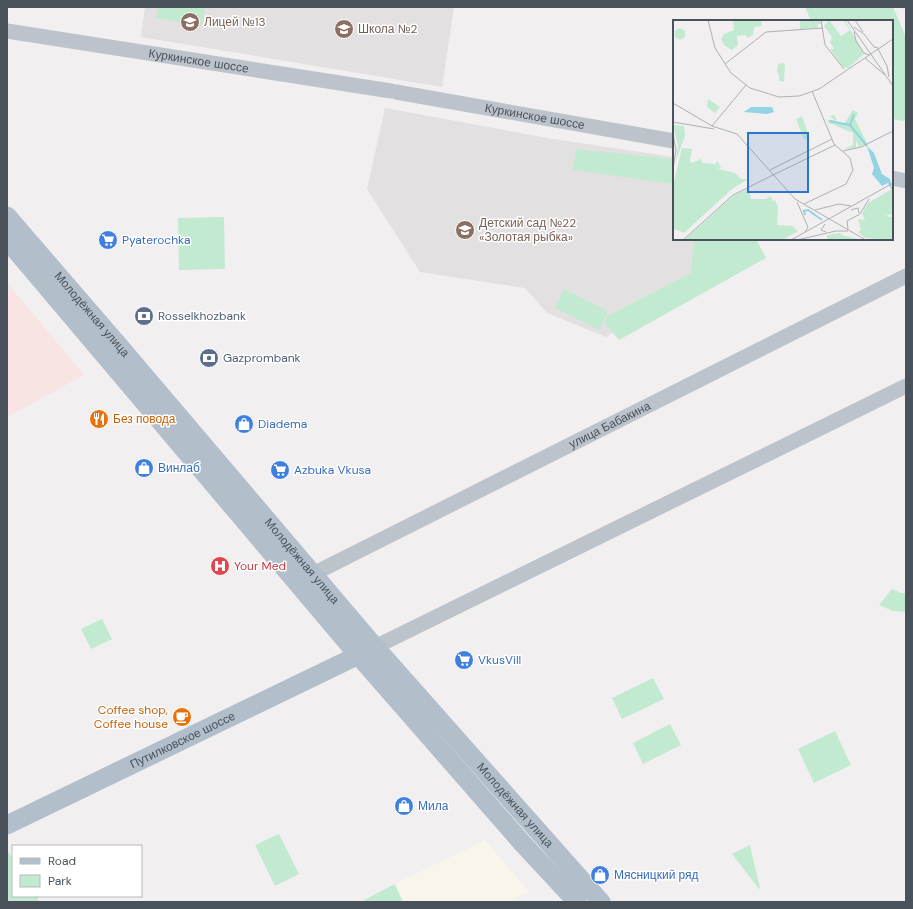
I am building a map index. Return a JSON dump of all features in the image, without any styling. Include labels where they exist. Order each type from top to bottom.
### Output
[{"type":"main road","name":"Молодёжная улица","points":[[7,216],[375,646],[601,902]]},
{"type":"main road","name":"Молодёжная улица","points":[[7,240],[358,655],[523,844],[576,902]]},
{"type":"main road","name":"Путилковское шоссе","points":[[7,825],[375,646]]},
{"type":"street","name":"Куркинское шоссе","points":[[7,31],[394,92],[673,141]]},
{"type":"street","points":[[893,178],[906,181]]},
{"type":"street","name":"улица Бабакина","points":[[313,574],[906,276]]},
{"type":"street","points":[[375,646],[906,386]]},
{"type":"shaded area","name":"Школа №2","points":[[145,7],[454,7],[442,87],[141,37]]},
{"type":"shaded area","points":[[385,108],[553,139],[673,157],[673,240],[706,240],[699,277],[606,337],[547,313],[525,288],[420,272],[367,189]]},
{"type":"shaded area","points":[[7,283],[84,375],[7,417]]},
{"type":"shaded area","points":[[485,840],[529,892],[507,902],[403,902],[395,884]]},
{"type":"green space","points":[[158,7],[205,7],[202,26],[156,18]]},
{"type":"green space","points":[[805,7],[893,7],[906,37],[906,120],[893,119],[893,20],[811,20]]},
{"type":"green space","points":[[576,149],[673,159],[673,184],[573,170]]},
{"type":"green space","points":[[224,217],[225,269],[179,270],[178,218]]},
{"type":"green space","points":[[694,240],[757,240],[766,258],[619,340],[605,324],[607,316],[691,273]]},
{"type":"green space","points":[[564,289],[608,311],[599,330],[555,308]]},
{"type":"green space","points":[[892,589],[901,593],[906,593],[906,612],[893,611],[879,605]]},
{"type":"green space","points":[[102,619],[112,639],[91,649],[81,629]]},
{"type":"green space","points":[[653,678],[664,699],[622,719],[612,698]]},
{"type":"green space","points":[[670,724],[681,745],[643,764],[633,743]]},
{"type":"green space","points":[[835,731],[851,765],[814,783],[798,749]]},
{"type":"green space","points":[[279,834],[299,874],[275,886],[255,845]]},
{"type":"green space","points":[[750,845],[760,888],[759,889],[732,854]]},
{"type":"green space","points":[[7,850],[12,858],[12,897],[38,897],[38,902],[7,902]]},
{"type":"green space","points":[[395,884],[403,902],[365,902],[364,900]]},
{"type":"place","name":"Лицей №13","points":[[190,22]]},
{"type":"place","name":"Школа №2","points":[[344,29]]},
{"type":"place","name":"Детский сад №22 «Золотая рыбка»","points":[[465,230]]},
{"type":"place","name":"Pyaterochka","points":[[108,240]]},
{"type":"place","name":"Rosselkhozbank","points":[[144,316]]},
{"type":"place","name":"Gazprombank","points":[[209,358]]},
{"type":"place","name":"Без повода","points":[[99,419]]},
{"type":"place","name":"Diadema","points":[[244,424]]},
{"type":"place","name":"Винлаб","points":[[144,468]]},
{"type":"place","name":"Azbuka Vkusa","points":[[280,470]]},
{"type":"place","name":"Your Med","points":[[220,566]]},
{"type":"place","name":"VkusVill","points":[[464,660]]},
{"type":"place","name":"Coffee shop, Coffee house","points":[[182,717]]},
{"type":"place","name":"Мила","points":[[404,806]]},
{"type":"place","name":"Мясницкий ряд","points":[[600,875]]}]
